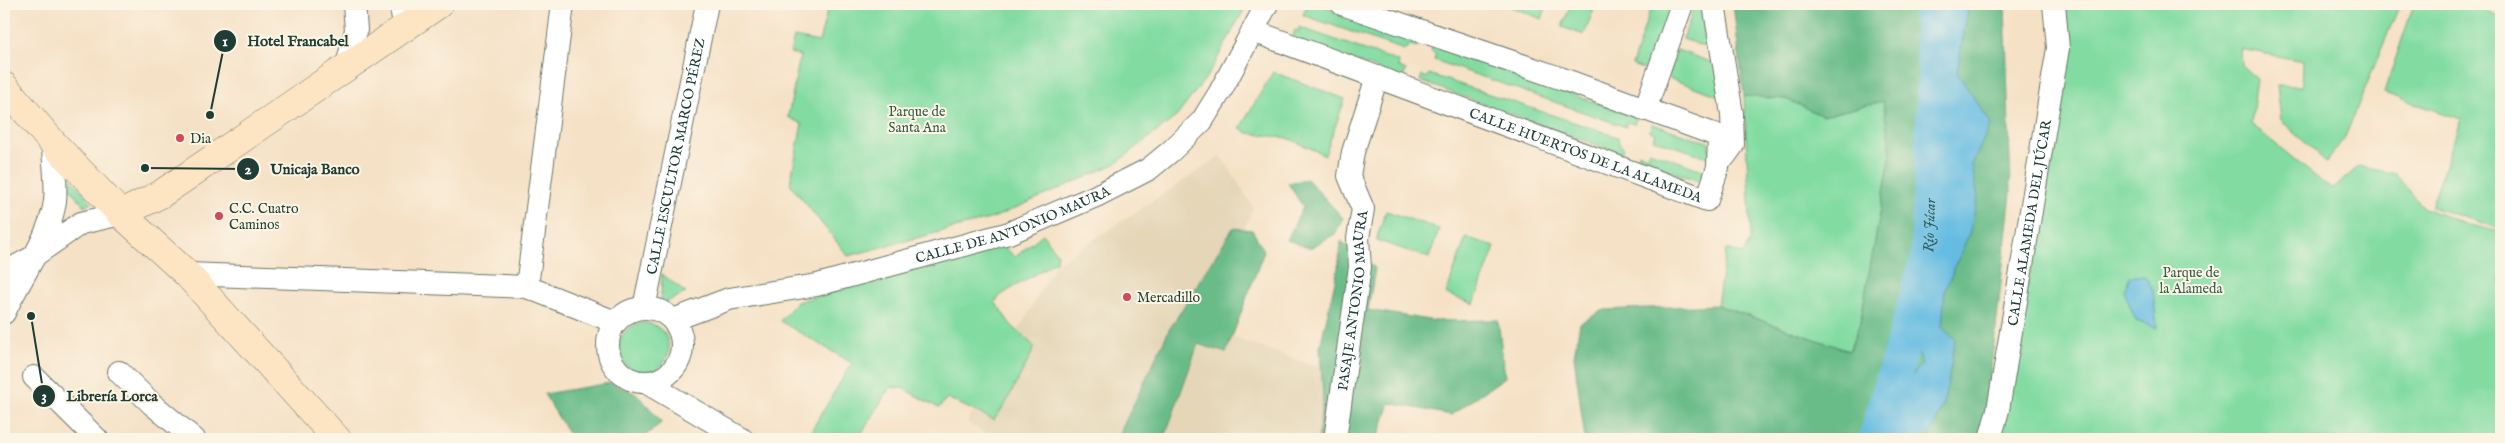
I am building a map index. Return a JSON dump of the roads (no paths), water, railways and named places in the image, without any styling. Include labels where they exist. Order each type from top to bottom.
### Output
[{"type":"main road","points":[[121,214],[160,194],[346,69],[402,16],[439,4]]},
{"type":"main road","points":[[4,86],[53,144],[121,214],[187,274],[337,439]]},
{"type":"street","points":[[346,69],[356,30],[354,4]]},
{"type":"street","points":[[527,288],[563,4]]},
{"type":"street","name":"CALLE ESCULTOR MARCO PÉREZ","points":[[644,308],[707,4]]},
{"type":"street","name":"CALLE DE ANTONIO MAURA","points":[[673,320],[729,299],[817,285],[1009,233],[1096,196],[1149,169],[1202,121],[1267,4]]},
{"type":"street","name":"CALLE HUERTOS DE LA ALAMEDA","points":[[1253,31],[1707,200],[1718,167],[1719,136],[1560,78],[1342,4]]},
{"type":"street","points":[[1644,110],[1682,4]]},
{"type":"street","points":[[1714,4],[1731,105],[1733,130],[1733,145],[1718,167]]},
{"type":"street","name":"CALLE ALAMEDA DEL JÚCAR","points":[[1990,439],[1998,410],[2058,48],[2054,4]]},
{"type":"street","name":"PASAJE ANTONIO MAURA","points":[[1336,439],[1360,267],[1358,238],[1364,209],[1349,176],[1353,152],[1377,77]]},
{"type":"street","points":[[4,313],[43,238],[55,202],[53,144]]},
{"type":"street","points":[[4,273],[31,258],[81,223],[121,214]]},
{"type":"street","points":[[187,274],[527,288],[615,322]]},
{"type":"street","points":[[707,419],[688,393],[684,382],[682,339],[673,320],[660,311],[644,308],[633,310],[615,322],[608,336],[608,352],[610,359],[625,377],[647,383],[707,419],[742,439]]},
{"type":"street","points":[[647,383],[666,376],[676,366],[682,354]]},
{"type":"street","points":[[120,372],[152,404],[194,439]]},
{"type":"street","points":[[34,378],[97,439]]},
{"type":"water","points":[[1936,4],[1969,4],[1957,73],[1991,123],[1972,165],[1978,198],[1969,234],[1945,290],[1942,328],[1955,339],[1949,377],[1938,418],[1925,439],[1861,439],[1869,411],[1881,395],[1904,385],[1922,364],[1905,309],[1911,265],[1924,226],[1936,223],[1923,194],[1920,164],[1921,137],[1942,132],[1920,105],[1916,6],[1927,14]]},
{"type":"water","points":[[2130,276],[2145,276],[2153,290],[2157,328],[2136,321],[2124,291]]},
{"type":"waterway","name":"Río Júcar","points":[[1876,439],[1928,257],[1935,72],[1930,4]]},
{"type":"place","name":"Hotel Francabel","points":[[210,115]]},
{"type":"place","name":"Dia","points":[[180,138]]},
{"type":"place","name":"Unicaja Banco","points":[[145,168]]},
{"type":"place","name":"C.C. Cuatro Caminos","points":[[219,216]]},
{"type":"place","name":"Mercadillo","points":[[1127,297]]},
{"type":"place","name":"Librería Lorca","points":[[31,316]]},
{"type":"park label","name":"Parque de Santa Ana","points":[[917,120]]},
{"type":"park label","name":"Parque de la Alameda","points":[[2191,280]]}]
